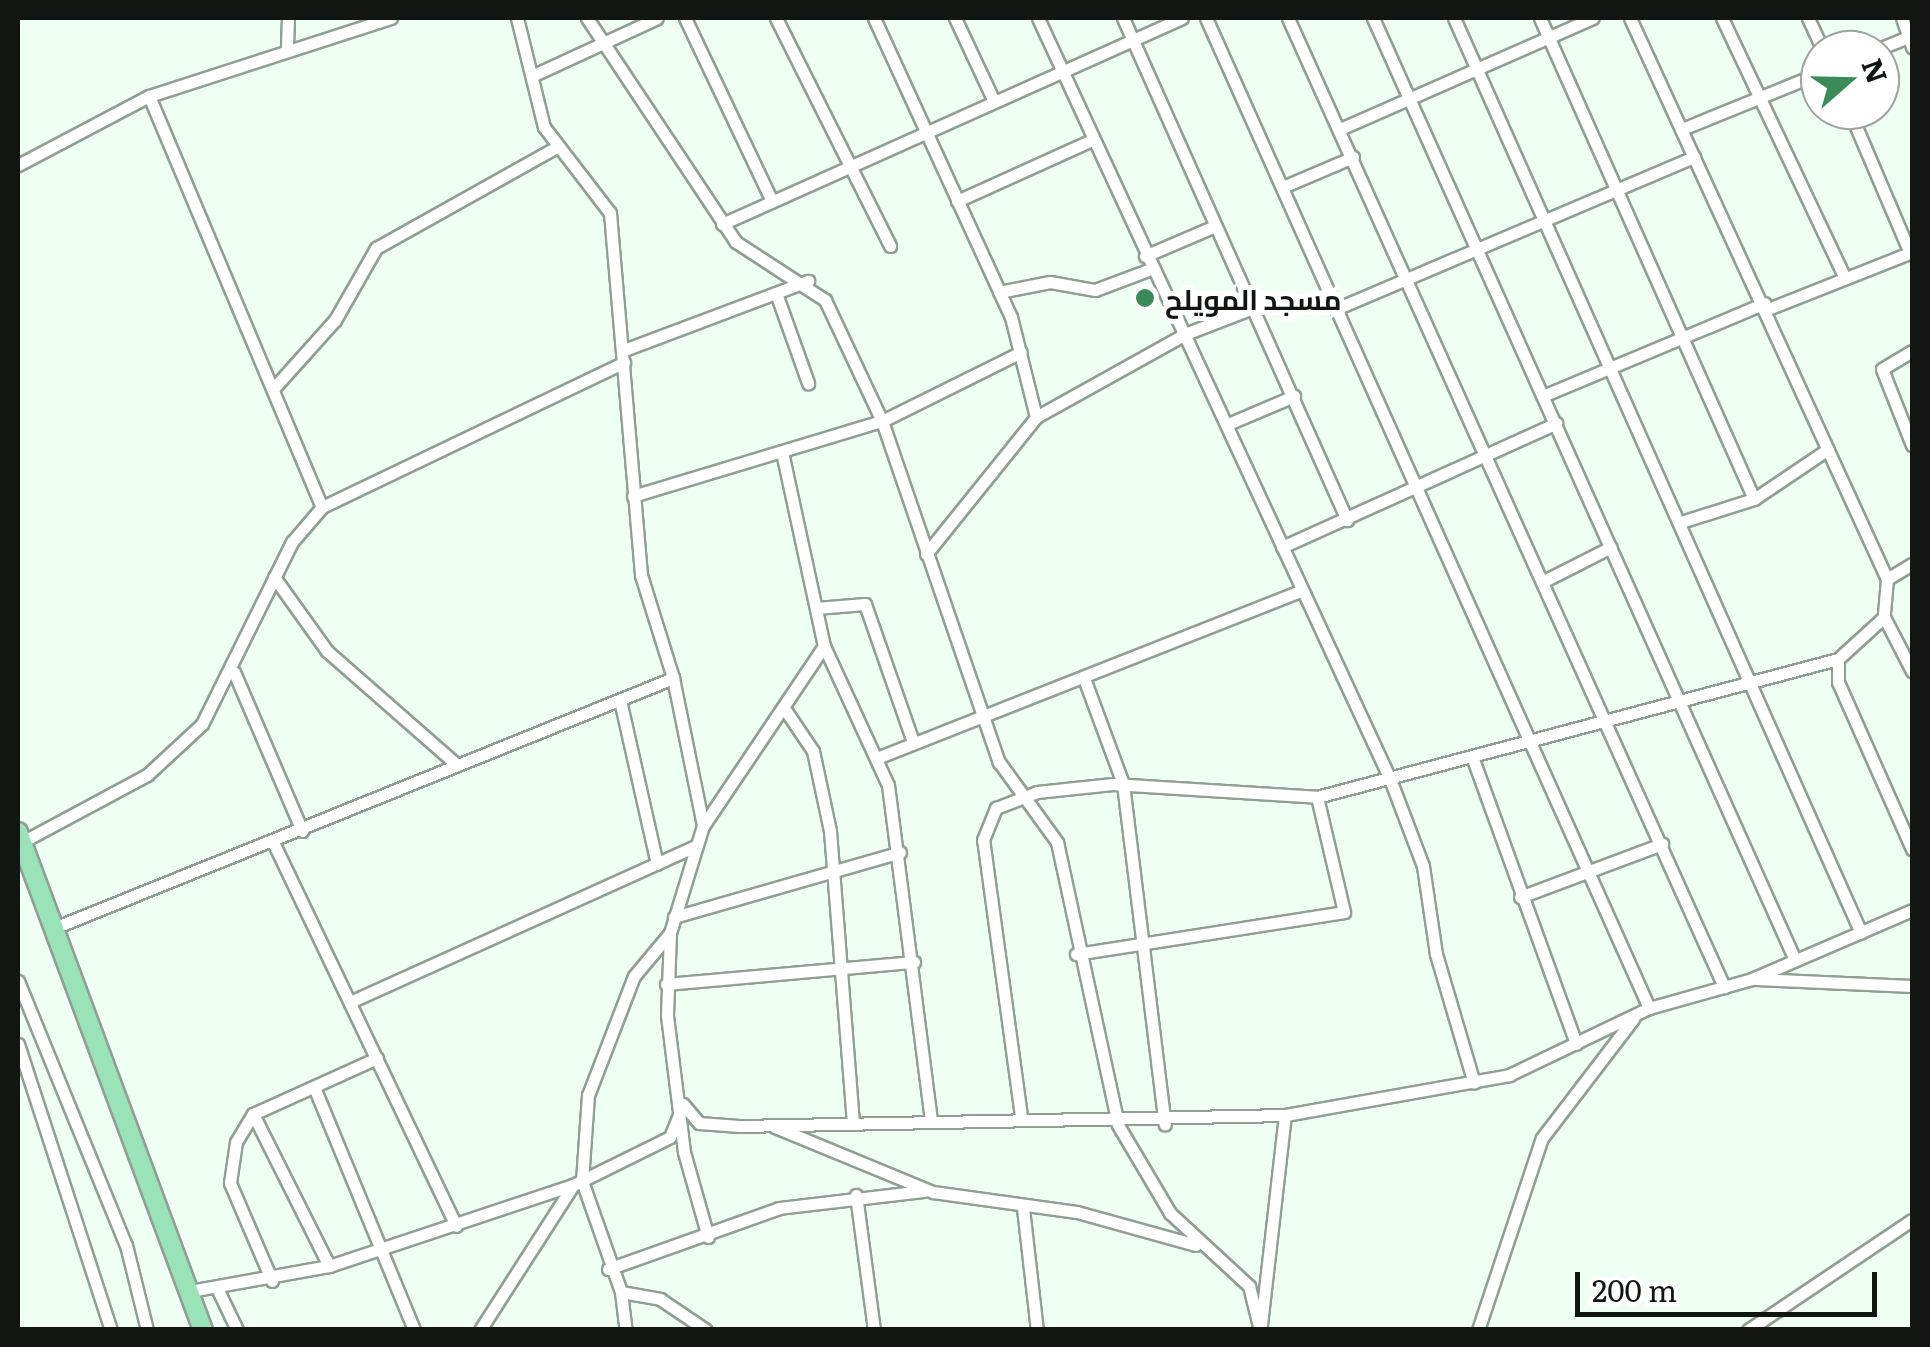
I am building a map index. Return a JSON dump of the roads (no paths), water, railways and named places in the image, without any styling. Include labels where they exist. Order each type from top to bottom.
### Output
[{"type":"main road","points":[[20,837],[203,1330]]},
{"type":"street","points":[[287,46],[288,18]]},
{"type":"street","points":[[18,165],[149,96],[287,46],[391,18]]},
{"type":"street","points":[[517,18],[556,148],[610,213],[640,575],[673,678],[703,826]]},
{"type":"street","points":[[586,18],[598,42],[722,224],[751,254],[808,281],[882,421],[1007,779],[1057,842],[1076,954],[1118,1125],[1196,1245],[1249,1286],[1260,1329]]},
{"type":"street","points":[[536,74],[598,42],[657,18]]},
{"type":"street","points":[[684,18],[772,201]]},
{"type":"street","points":[[776,18],[890,246]]},
{"type":"street","points":[[874,18],[999,292],[1022,352],[1036,417]]},
{"type":"street","points":[[955,18],[993,99]]},
{"type":"street","points":[[1038,18],[1390,780],[1423,866],[1436,954],[1474,1083]]},
{"type":"street","points":[[1122,18],[1347,520]]},
{"type":"street","points":[[722,224],[993,99],[1182,18]]},
{"type":"street","points":[[1206,18],[1286,186],[1649,1008]]},
{"type":"street","points":[[1288,18],[1606,716],[1724,986]]},
{"type":"street","points":[[1373,18],[1795,960]]},
{"type":"street","points":[[1454,18],[1861,933]]},
{"type":"street","points":[[1540,18],[1754,499]]},
{"type":"street","points":[[1340,130],[1593,18]]},
{"type":"street","points":[[1630,18],[1766,306],[1888,579],[1884,617],[1912,671]]},
{"type":"street","points":[[1722,18],[1845,278]]},
{"type":"street","points":[[1902,18],[1911,42]]},
{"type":"street","points":[[1682,129],[1800,80]]},
{"type":"street","points":[[149,96],[322,507]]},
{"type":"street","points":[[1545,395],[1681,338],[1911,252],[1858,130]]},
{"type":"street","points":[[957,201],[1092,140]]},
{"type":"street","points":[[273,389],[335,320],[376,248],[556,148]]},
{"type":"street","points":[[1286,186],[1353,156]]},
{"type":"street","points":[[1338,308],[1694,157]]},
{"type":"street","points":[[1145,256],[1215,226]]},
{"type":"street","points":[[999,292],[1050,282],[1095,290],[1151,269]]},
{"type":"street","points":[[20,837],[147,774],[202,724],[234,672],[274,577],[322,507],[624,356],[808,281]]},
{"type":"street","points":[[776,292],[808,383]]},
{"type":"street","points":[[926,554],[1036,417],[1185,334],[1253,308]]},
{"type":"street","points":[[1912,350],[1882,369],[1912,445]]},
{"type":"street","points":[[633,496],[882,421],[1022,352]]},
{"type":"street","points":[[1228,424],[1294,396]]},
{"type":"street","points":[[1282,547],[1556,423]]},
{"type":"street","points":[[1681,522],[1754,499],[1828,449]]},
{"type":"street","points":[[782,452],[824,646],[879,757],[900,852],[931,1120]]},
{"type":"street","points":[[1542,582],[1611,548]]},
{"type":"street","points":[[1888,579],[1912,564]]},
{"type":"street","points":[[274,577],[327,651],[458,765]]},
{"type":"street","points":[[879,757],[983,714],[1085,680],[1301,591]]},
{"type":"street","points":[[816,608],[865,604],[913,742]]},
{"type":"street","points":[[1021,1116],[983,840],[988,814],[1024,796],[1123,784],[1317,798],[1473,760],[1606,716],[1838,659],[1884,617]]},
{"type":"street","points":[[708,1237],[684,1152],[683,1104],[666,984],[670,933],[703,826],[786,711],[824,646]]},
{"type":"street","points":[[1838,659],[1843,700],[1912,849]]},
{"type":"street","points":[[234,672],[302,831]]},
{"type":"street","points":[[54,928],[274,844],[673,678]]},
{"type":"street","points":[[1085,680],[1123,784],[1165,1124]]},
{"type":"street","points":[[620,700],[658,864]]},
{"type":"street","points":[[786,711],[814,751],[830,873],[852,1122]]},
{"type":"street","points":[[1473,760],[1576,1044]]},
{"type":"street","points":[[1076,954],[1344,912],[1317,798]]},
{"type":"street","points":[[274,844],[456,1226]]},
{"type":"street","points":[[1520,897],[1662,844]]},
{"type":"street","points":[[350,1002],[695,846]]},
{"type":"street","points":[[674,916],[900,852]]},
{"type":"street","points":[[683,1104],[699,1124],[1021,1116],[1118,1125],[1285,1116],[1474,1083],[1576,1044],[1649,1008],[1752,979],[1912,910]]},
{"type":"street","points":[[626,1330],[621,1292],[608,1270],[578,1183],[588,1095],[634,976],[670,933]]},
{"type":"street","points":[[666,984],[914,962]]},
{"type":"street","points":[[1752,979],[1912,986]]},
{"type":"street","points":[[18,981],[126,1245],[147,1330]]},
{"type":"street","points":[[1478,1330],[1542,1138],[1636,1015]]},
{"type":"street","points":[[18,1044],[111,1330]]},
{"type":"street","points":[[272,1281],[230,1183],[236,1142],[253,1114],[377,1058]]},
{"type":"street","points":[[314,1087],[378,1251],[414,1330]]},
{"type":"street","points":[[190,1291],[272,1281],[328,1266],[578,1183],[670,1138],[683,1104]]},
{"type":"street","points":[[253,1114],[328,1266]]},
{"type":"street","points":[[1260,1329],[1285,1116]]},
{"type":"street","points":[[771,1125],[933,1192]]},
{"type":"street","points":[[480,1330],[578,1183]]},
{"type":"street","points":[[608,1270],[780,1208],[856,1195],[933,1192],[1023,1208],[1076,1212],[1196,1245]]},
{"type":"street","points":[[856,1195],[874,1330]]},
{"type":"street","points":[[1023,1208],[1037,1330]]},
{"type":"street","points":[[1748,1330],[1912,1220]]},
{"type":"street","points":[[217,1288],[237,1330]]},
{"type":"street","points":[[621,1292],[660,1299],[706,1330]]},
{"type":"place","name":"مسجد المويلح","points":[[1145,298]]}]
